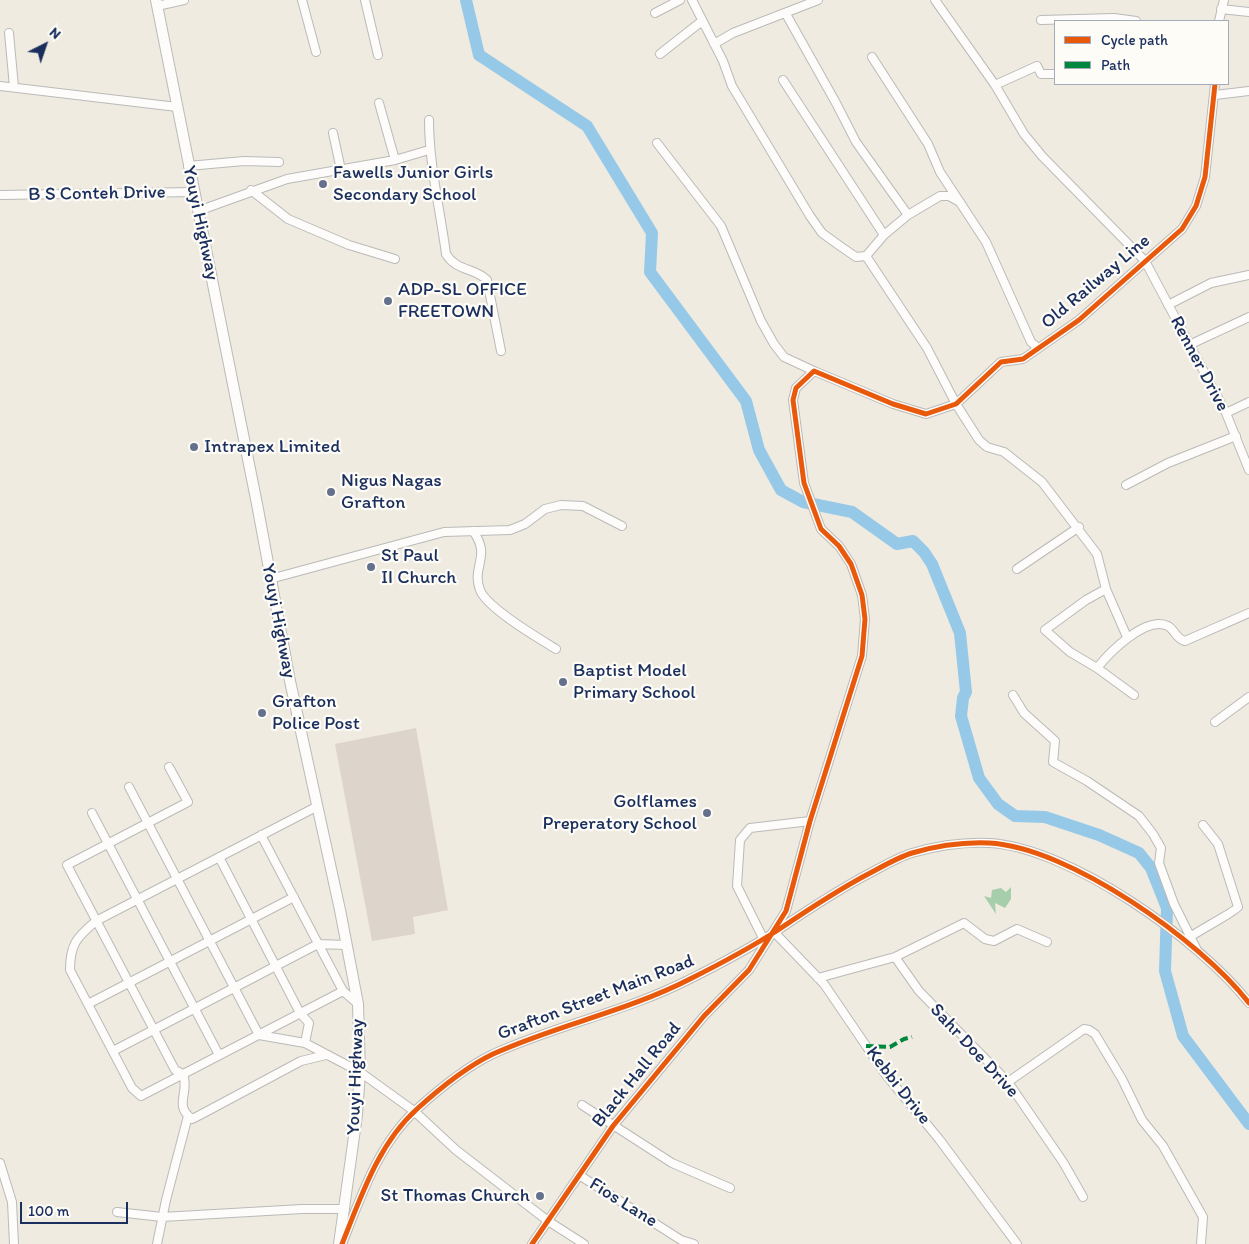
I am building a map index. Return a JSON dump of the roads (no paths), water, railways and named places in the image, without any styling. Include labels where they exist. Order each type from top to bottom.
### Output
[{"type":"main road","name":"Youyi Highway","points":[[156,3],[316,807],[358,1004],[360,1072],[353,1156],[341,1244]]},
{"type":"street","points":[[156,3],[184,0]]},
{"type":"street","points":[[302,0],[316,52]]},
{"type":"street","points":[[366,0],[378,55]]},
{"type":"street","points":[[655,14],[680,0]]},
{"type":"street","points":[[692,0],[732,86],[776,162],[822,233],[856,257],[866,256],[884,235],[908,215],[940,196],[949,196],[960,202]]},
{"type":"street","points":[[714,44],[733,33],[818,0]]},
{"type":"street","name":"Renner Drive","points":[[935,0],[995,85],[1024,134],[1042,156],[1145,261],[1226,413],[1249,470]]},
{"type":"street","points":[[1219,20],[1224,0]]},
{"type":"street","points":[[1221,9],[1249,12]]},
{"type":"street","points":[[786,14],[836,102],[856,142],[908,215]]},
{"type":"street","points":[[1041,20],[1114,18],[1129,20]]},
{"type":"street","points":[[660,54],[702,21]]},
{"type":"street","points":[[9,33],[14,87]]},
{"type":"street","points":[[872,58],[928,144],[940,172],[986,242],[1031,342],[1038,348]]},
{"type":"street","points":[[995,85],[1037,66],[1041,74],[1054,74]]},
{"type":"street","points":[[783,80],[884,235]]},
{"type":"street","name":"Old Railway Line","points":[[657,143],[721,226],[761,321],[784,357],[893,404],[926,414],[956,404],[1001,362],[1023,360],[1079,320],[1182,229],[1196,206],[1205,177],[1215,85]]},
{"type":"street","points":[[0,86],[177,107]]},
{"type":"street","points":[[1215,95],[1249,90]]},
{"type":"street","points":[[379,103],[395,160]]},
{"type":"street","points":[[430,120],[429,150],[435,171],[446,254],[450,261],[461,269],[482,275],[487,280],[501,351]]},
{"type":"street","points":[[332,133],[341,170]]},
{"type":"street","points":[[198,211],[251,190],[286,179],[395,160],[429,150]]},
{"type":"street","points":[[188,166],[244,161],[279,162]]},
{"type":"street","points":[[251,190],[288,219],[349,246],[395,259]]},
{"type":"street","name":"B S Conteh Drive","points":[[0,195],[194,192]]},
{"type":"street","points":[[866,256],[927,348],[956,404],[978,440],[987,447],[1004,452],[1042,482],[1098,554],[1106,589],[1126,637]]},
{"type":"street","points":[[1168,305],[1211,283],[1249,275]]},
{"type":"street","points":[[1189,345],[1249,317]]},
{"type":"street","name":"Black Hall Road","points":[[532,1244],[613,1126],[704,1016],[750,970],[786,911],[810,821],[862,656],[865,619],[862,595],[850,564],[839,546],[822,529],[816,519],[804,483],[793,400],[796,388],[814,371]]},
{"type":"street","points":[[1226,413],[1249,402]]},
{"type":"street","points":[[1126,485],[1168,463],[1236,436]]},
{"type":"street","points":[[270,579],[444,532],[510,530],[525,524],[545,509],[574,504],[590,509],[622,526]]},
{"type":"street","points":[[1017,569],[1078,527]]},
{"type":"street","points":[[473,531],[482,547],[478,576],[480,590],[487,600],[515,623],[556,649]]},
{"type":"street","points":[[1106,589],[1086,600],[1046,630],[1065,648],[1097,668],[1134,696]]},
{"type":"street","points":[[1097,668],[1126,637],[1162,624],[1169,626],[1179,640],[1184,641],[1249,613]]},
{"type":"street","points":[[1013,695],[1024,713],[1055,741],[1053,762],[1087,781],[1139,816],[1153,834],[1161,848],[1158,863],[1188,939],[1212,922],[1232,914],[1238,907],[1218,844],[1203,825]]},
{"type":"street","points":[[1214,722],[1249,697]]},
{"type":"street","points":[[169,766],[188,802],[67,865],[175,1070],[182,1074],[185,1090],[182,1108],[192,1118],[200,1116],[301,1061],[326,1055]]},
{"type":"street","points":[[129,787],[259,1034]]},
{"type":"street","points":[[316,807],[96,921],[79,936],[70,954],[70,970],[132,1088],[140,1096],[343,991]]},
{"type":"street","points":[[92,813],[219,1055]]},
{"type":"street","points":[[763,938],[737,886],[740,840],[750,828],[810,821]]},
{"type":"street","points":[[261,835],[343,991],[358,1004]]},
{"type":"street","name":"Grafton Street Main Road","points":[[341,1244],[380,1156],[414,1111],[442,1087],[491,1055],[686,981],[774,932],[825,898],[911,853],[952,845],[990,843],[1046,856],[1085,873],[1188,939],[1198,953],[1228,977],[1249,1003]]},
{"type":"street","points":[[219,858],[300,1013],[309,1023],[305,1043]]},
{"type":"street","points":[[88,1004],[294,897]]},
{"type":"street","points":[[818,978],[895,957],[964,922],[985,939],[994,941],[1017,929],[1048,942]]},
{"type":"street","name":"Kebbi Drive","points":[[774,932],[818,978],[886,1075],[939,1139],[1017,1244]]},
{"type":"street","points":[[113,1051],[318,944],[346,945]]},
{"type":"street","name":"Sahr Doe Drive","points":[[895,957],[919,991],[1008,1082],[1063,1162],[1083,1198]]},
{"type":"street","points":[[1008,1082],[1084,1029],[1095,1034],[1122,1079],[1142,1120],[1163,1146],[1203,1217],[1201,1244]]},
{"type":"street","points":[[259,1034],[305,1043],[360,1072],[414,1111],[456,1150],[548,1221],[584,1244]]},
{"type":"street","points":[[582,1106],[672,1163],[730,1188]]},
{"type":"street","points":[[157,1244],[188,1116]]},
{"type":"street","points":[[0,1163],[12,1202],[14,1244]]},
{"type":"street","name":"Fios Lane","points":[[579,1175],[681,1240],[694,1244]]},
{"type":"street","points":[[117,1212],[162,1217],[302,1209],[345,1209]]},
{"type":"waterway","points":[[466,0],[479,55],[587,126],[652,233],[650,272],[746,401],[759,450],[781,490],[803,502],[852,512],[897,544],[913,541],[932,564],[960,633],[966,692],[963,698],[961,716],[979,778],[998,804],[1015,816],[1045,817],[1099,835],[1139,853],[1151,868],[1167,908],[1165,971],[1183,1036],[1249,1124]]},
{"type":"place","name":"Fawells Junior Girls Secondary School","points":[[323,184]]},
{"type":"place","name":"ADP-SL OFFICE FREETOWN","points":[[388,301]]},
{"type":"place","name":"Intrapex Limited","points":[[194,447]]},
{"type":"place","name":"Nigus Nagas Grafton","points":[[331,492]]},
{"type":"place","name":"St Paul II Church","points":[[371,567]]},
{"type":"place","name":"Baptist Model Primary School","points":[[563,682]]},
{"type":"place","name":"Grafton Police Post","points":[[262,713]]},
{"type":"place","name":"Golflames Preperatory School","points":[[707,813]]},
{"type":"place","name":"St Thomas Church","points":[[540,1196]]}]
